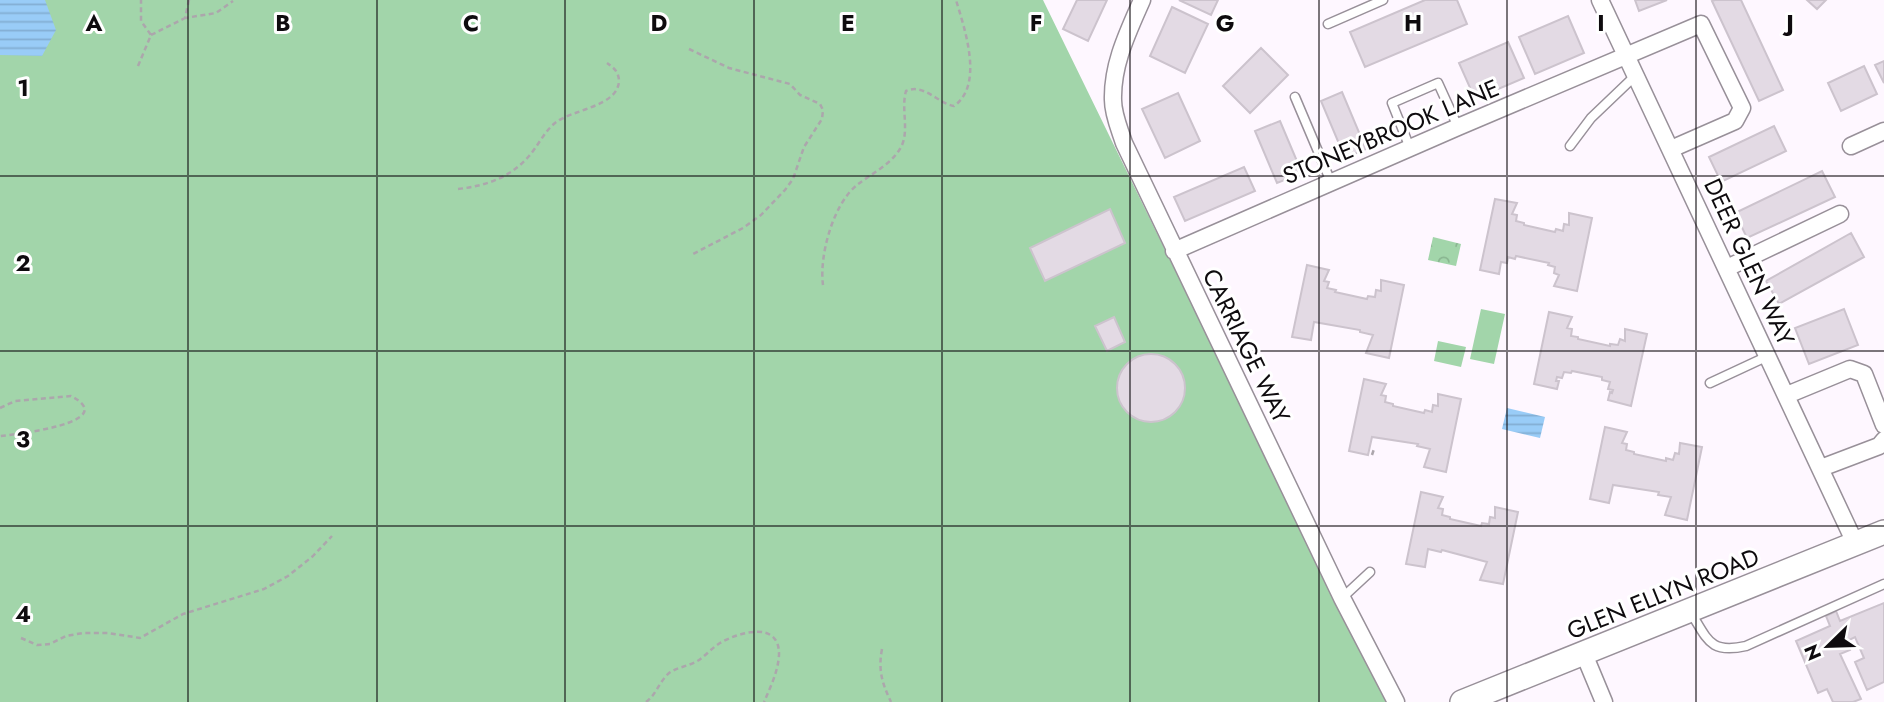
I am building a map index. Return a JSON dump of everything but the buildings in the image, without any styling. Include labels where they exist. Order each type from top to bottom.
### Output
[{"type":"street","name":"CARRIAGE WAY","points":[[1142,0],[1123,43],[1116,69],[1113,103],[1124,143],[1342,598],[1396,702]]},
{"type":"street","name":"DEER GLEN WAY","points":[[1600,0],[1856,545]]},
{"type":"street","name":"STONEYBROOK LANE","points":[[1174,251],[1701,24],[1742,108],[1735,121],[1671,149]]},
{"type":"street","points":[[1851,146],[1884,131]]},
{"type":"street","points":[[1727,268],[1840,214]]},
{"type":"street","points":[[1787,395],[1850,369],[1864,374],[1884,425]]},
{"type":"street","points":[[1821,468],[1880,446],[1884,440]]},
{"type":"street","name":"GLEN ELLYN ROAD","points":[[1462,702],[1884,532]]},
{"type":"street","points":[[1584,654],[1604,702]]},
{"type":"lane","points":[[1328,24],[1383,0]]},
{"type":"lane","points":[[1570,146],[1591,118],[1636,75]]},
{"type":"lane","points":[[1410,148],[1392,103],[1438,83],[1458,127]]},
{"type":"lane","points":[[1295,97],[1331,182]]},
{"type":"lane","points":[[1710,383],[1768,356]]},
{"type":"lane","points":[[1342,598],[1370,572]]},
{"type":"lane","points":[[1690,611],[1707,639],[1717,647],[1729,650],[1763,638],[1884,584]]},
{"type":"path","points":[[141,0],[141,21],[151,35]]},
{"type":"path","points":[[185,18],[189,0]]},
{"type":"path","points":[[823,285],[822,259],[843,201],[856,185],[879,170],[902,145],[906,91],[911,89],[930,94],[954,106],[966,93],[971,75],[965,32],[956,0]]},
{"type":"path","points":[[138,66],[151,35],[185,18],[216,13],[233,1]]},
{"type":"path","points":[[689,49],[729,68],[790,84],[800,95],[820,104],[823,110],[822,119],[804,147],[793,179],[785,190],[761,215],[743,228],[693,254]]},
{"type":"path","points":[[458,189],[498,180],[529,157],[557,121],[593,107],[615,93],[619,85],[618,75],[615,68],[607,64]]},
{"type":"path","points":[[0,408],[15,401],[71,396],[83,406],[82,414],[73,422],[39,431],[0,436]]},
{"type":"path","points":[[1372,455],[1374,449]]},
{"type":"path","points":[[21,638],[37,645],[50,644],[66,636],[83,633],[108,633],[139,638],[183,614],[264,589],[288,576],[332,536]]},
{"type":"path","points":[[646,702],[671,671],[697,661],[733,637],[752,631],[764,632],[775,639],[779,654],[774,679],[764,702]]},
{"type":"path","points":[[882,649],[880,678],[891,702]]},
{"type":"green space","points":[[0,0],[1043,0],[1386,702],[0,702]]},
{"type":"green space","points":[[1433,237],[1461,244],[1456,266],[1428,260]]},
{"type":"green space","points":[[1481,309],[1505,314],[1494,364],[1470,359]]},
{"type":"green space","points":[[1438,341],[1466,347],[1461,367],[1434,361]]},
{"type":"water","points":[[0,0],[45,0],[56,30],[42,56],[0,55]]},
{"type":"water","points":[[1507,408],[1545,417],[1540,438],[1502,429]]}]
